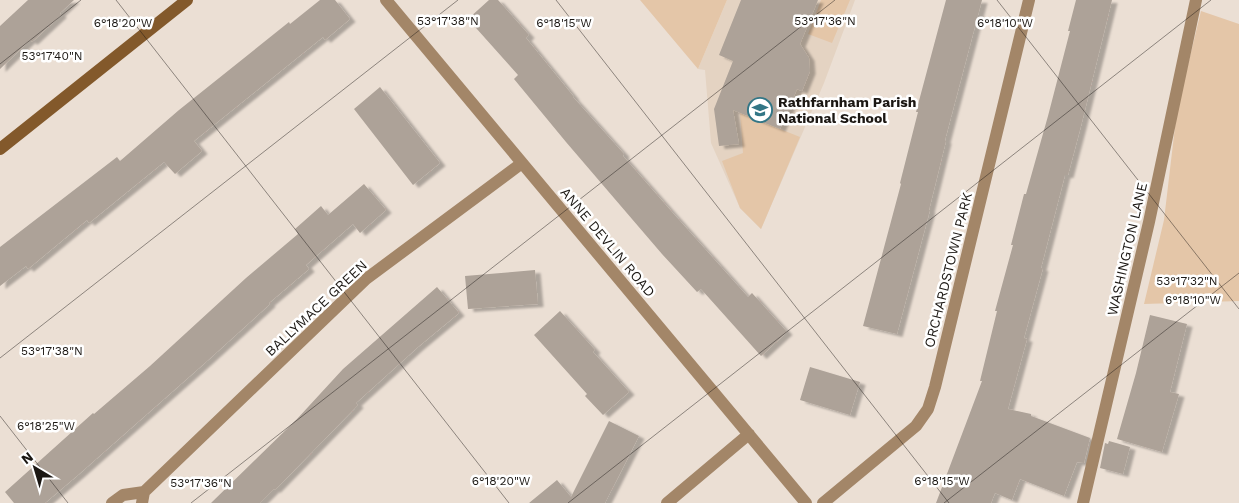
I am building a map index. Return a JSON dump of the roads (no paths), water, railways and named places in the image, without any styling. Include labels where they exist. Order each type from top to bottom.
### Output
[{"type":"main road","points":[[0,149],[187,0]]},
{"type":"street","name":"ANNE DEVLIN ROAD","points":[[386,0],[806,503]]},
{"type":"street","name":"ORCHARDSTOWN PARK","points":[[822,503],[916,426],[928,409],[935,387],[1029,0]]},
{"type":"street","name":"WASHINGTON LANE","points":[[1083,503],[1149,222],[1196,0]]},
{"type":"street","name":"BALLYMACE GREEN","points":[[112,503],[123,495],[143,497],[366,279],[522,163]]},
{"type":"street","points":[[667,503],[749,434]]},
{"type":"place","name":"Rathfarnham Parish National School","points":[[760,110]]}]
